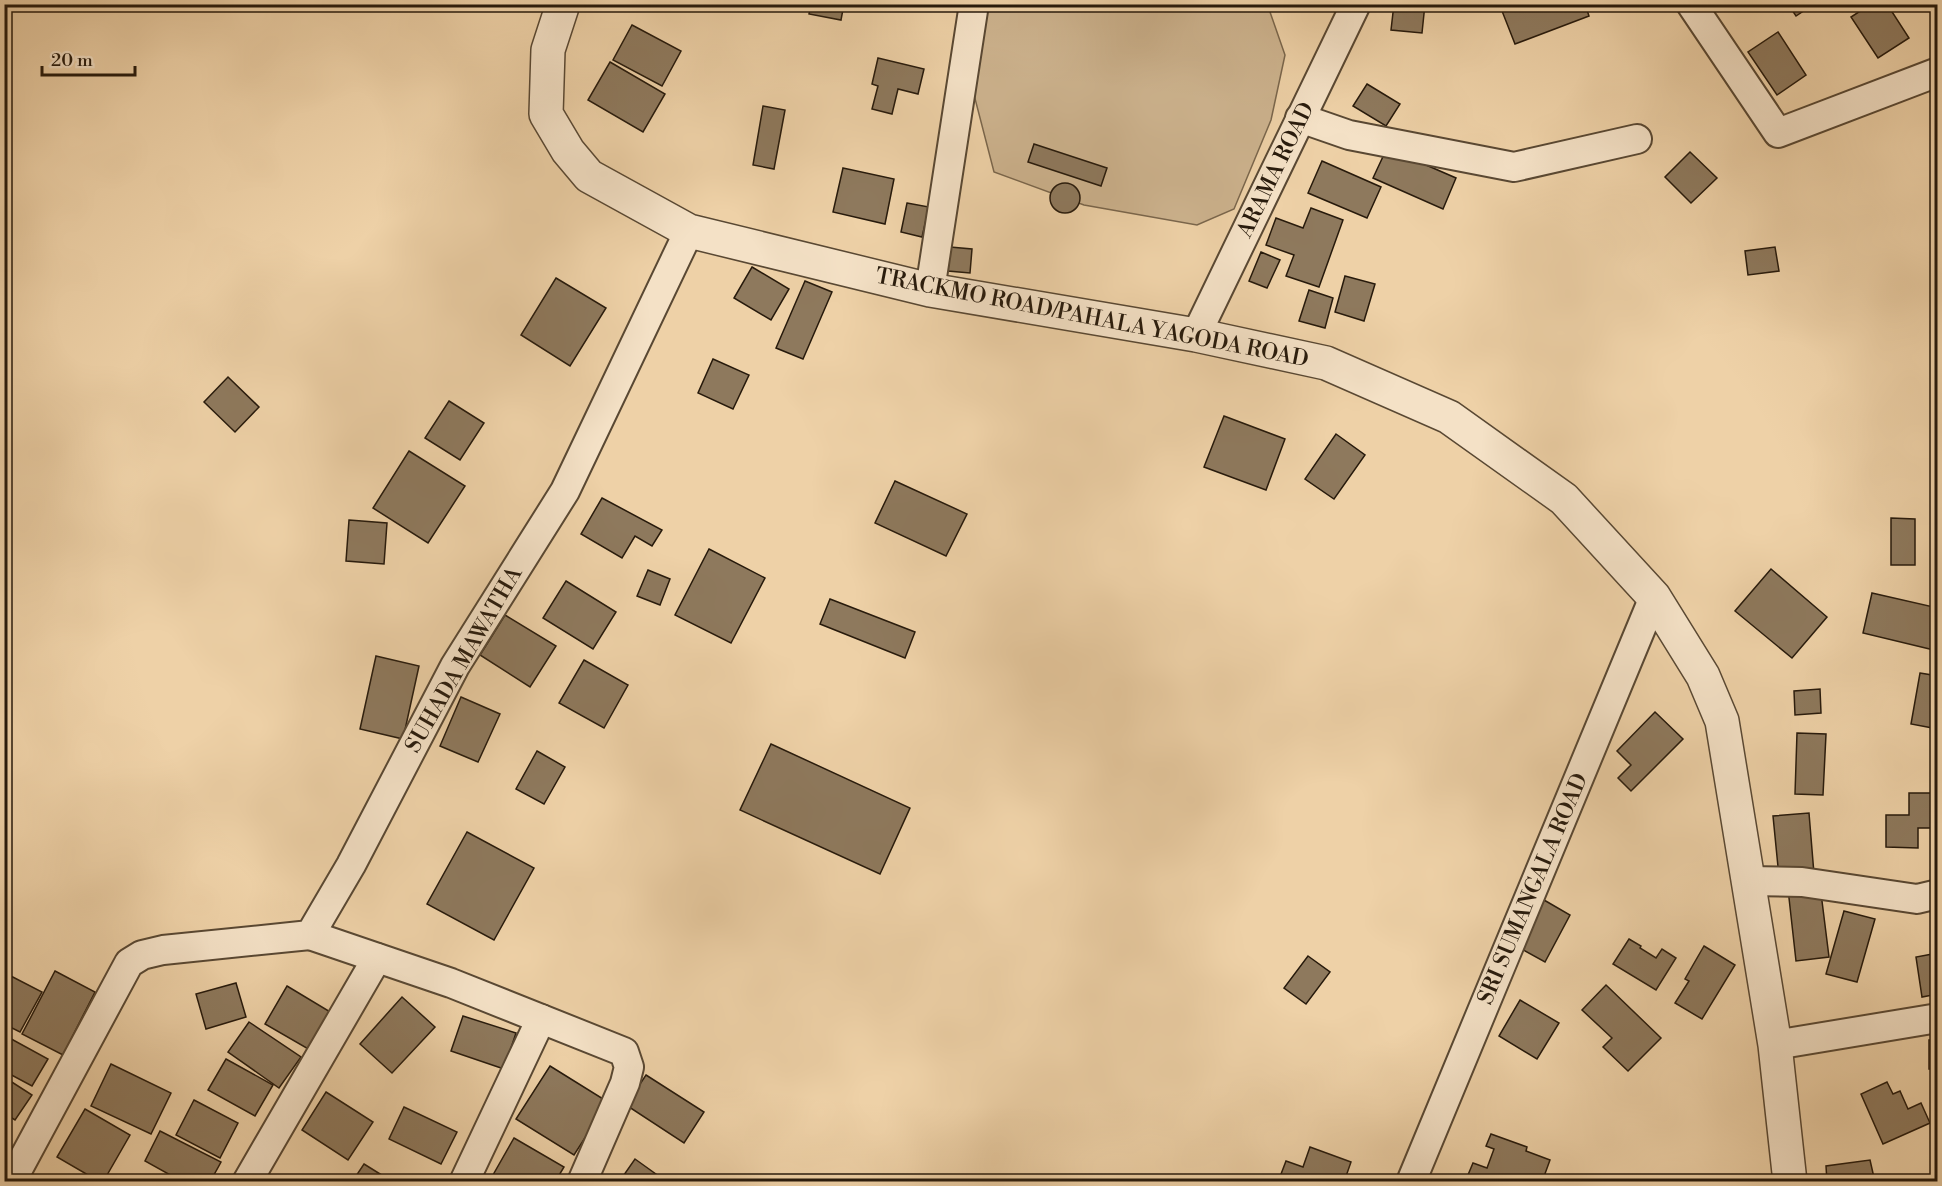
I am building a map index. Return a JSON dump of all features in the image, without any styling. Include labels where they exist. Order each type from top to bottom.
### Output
[{"type":"street","name":"TRACKMO ROAD/PAHALA YAGODA ROAD","points":[[563,4],[548,50],[546,114],[568,151],[589,176],[689,231],[930,290],[1196,335],[1326,363],[1449,417],[1564,500],[1654,597],[1703,676],[1722,721],[1775,1045],[1790,1182]]},
{"type":"street","points":[[930,290],[974,4]]},
{"type":"street","name":"ARAMA ROAD","points":[[1196,335],[1356,4]]},
{"type":"street","points":[[1691,4],[1778,133],[1938,72]]},
{"type":"street","points":[[1300,118],[1349,135],[1514,168],[1637,139]]},
{"type":"street","name":"SUHADA MAWATHA","points":[[310,935],[351,865],[454,666],[565,491],[689,231]]},
{"type":"street","name":"SRI SUMANGALA ROAD","points":[[1411,1182],[1654,597]]},
{"type":"street","points":[[1748,881],[1802,882],[1917,899],[1938,894]]},
{"type":"street","points":[[11,1182],[129,963],[142,955],[164,950],[310,935],[451,983],[624,1052],[629,1067],[625,1083],[582,1182]]},
{"type":"street","points":[[247,1182],[377,958]]},
{"type":"street","points":[[1775,1045],[1938,1018]]},
{"type":"street","points":[[464,1182],[541,1019]]},
{"type":"shaded area","points":[[986,5],[1260,5],[1270,12],[1285,55],[1271,120],[1234,209],[1197,225],[1084,205],[994,172],[972,87]]},
{"type":"building","points":[[811,4],[844,4],[841,20],[809,14]]},
{"type":"building","points":[[1394,4],[1425,4],[1422,33],[1391,30]]},
{"type":"building","points":[[1517,4],[1585,4],[1589,16],[1515,44],[1502,11]]},
{"type":"building","points":[[1788,4],[1814,4],[1796,16]]},
{"type":"building","points":[[1871,4],[1887,4],[1909,38],[1878,58],[1851,17]]},
{"type":"building","points":[[632,25],[681,51],[662,86],[613,60]]},
{"type":"building","points":[[1778,32],[1806,75],[1777,95],[1748,52]]},
{"type":"building","points":[[878,58],[924,69],[918,94],[898,89],[892,114],[872,109],[878,86],[872,84]]},
{"type":"building","points":[[610,62],[665,94],[643,132],[588,100]]},
{"type":"building","points":[[1367,84],[1400,104],[1386,126],[1353,106]]},
{"type":"building","points":[[763,106],[785,110],[774,169],[753,165]]},
{"type":"building","points":[[1034,144],[1107,168],[1101,186],[1028,162]]},
{"type":"building","points":[[1387,148],[1456,178],[1443,209],[1373,178]]},
{"type":"building","points":[[1690,152],[1717,178],[1691,203],[1665,177]]},
{"type":"building","points":[[1322,161],[1381,187],[1367,218],[1308,193]]},
{"type":"building","points":[[843,168],[894,179],[885,224],[833,212]]},
{"type":"building","points":[[1065,183],[1075,188],[1080,198],[1075,208],[1065,213],[1055,208],[1050,198],[1055,188]]},
{"type":"building","points":[[907,203],[929,207],[922,237],[901,232]]},
{"type":"building","points":[[1311,208],[1343,220],[1319,287],[1286,276],[1294,255],[1266,245],[1276,218],[1303,228]]},
{"type":"building","points":[[950,247],[972,249],[970,273],[948,271]]},
{"type":"building","points":[[1775,247],[1779,271],[1748,275],[1745,251]]},
{"type":"building","points":[[1261,252],[1280,260],[1267,288],[1249,281]]},
{"type":"building","points":[[752,267],[789,289],[771,320],[734,298]]},
{"type":"building","points":[[1345,276],[1375,284],[1364,321],[1335,312]]},
{"type":"building","points":[[556,278],[606,308],[570,366],[521,335]]},
{"type":"building","points":[[805,281],[832,292],[803,359],[776,348]]},
{"type":"building","points":[[1309,290],[1333,298],[1325,328],[1299,321]]},
{"type":"building","points":[[713,359],[749,375],[733,409],[698,393]]},
{"type":"building","points":[[228,377],[259,407],[235,432],[204,402]]},
{"type":"building","points":[[449,401],[484,423],[460,460],[425,438]]},
{"type":"building","points":[[1224,416],[1285,439],[1266,490],[1204,467]]},
{"type":"building","points":[[1336,434],[1365,455],[1334,499],[1305,479]]},
{"type":"building","points":[[409,451],[465,486],[428,543],[373,508]]},
{"type":"building","points":[[895,481],[967,514],[946,556],[875,523]]},
{"type":"building","points":[[602,498],[662,530],[652,546],[635,536],[622,558],[581,534]]},
{"type":"building","points":[[1891,518],[1915,519],[1915,565],[1891,565]]},
{"type":"building","points":[[349,520],[387,523],[384,564],[346,561]]},
{"type":"building","points":[[709,549],[765,578],[731,643],[675,615]]},
{"type":"building","points":[[1937,551],[1938,596],[1935,596]]},
{"type":"building","points":[[1771,569],[1827,617],[1792,658],[1735,611]]},
{"type":"building","points":[[648,570],[670,579],[660,605],[637,596]]},
{"type":"building","points":[[566,581],[616,612],[593,649],[543,618]]},
{"type":"building","points":[[1872,593],[1938,608],[1938,651],[1863,633]]},
{"type":"building","points":[[830,599],[915,632],[905,658],[820,624]]},
{"type":"building","points":[[505,615],[556,646],[530,687],[480,655]]},
{"type":"building","points":[[376,656],[419,666],[403,739],[360,729]]},
{"type":"building","points":[[584,660],[628,685],[604,728],[559,703]]},
{"type":"building","points":[[1920,673],[1938,676],[1938,729],[1911,724]]},
{"type":"building","points":[[1820,689],[1821,713],[1795,715],[1794,691]]},
{"type":"building","points":[[461,697],[500,714],[478,762],[440,746]]},
{"type":"building","points":[[1655,712],[1683,739],[1631,791],[1618,778],[1631,765],[1617,751]]},
{"type":"building","points":[[1797,733],[1826,734],[1823,795],[1795,794]]},
{"type":"building","points":[[771,744],[910,808],[880,874],[740,810]]},
{"type":"building","points":[[537,751],[565,767],[544,804],[516,789]]},
{"type":"building","points":[[1909,793],[1938,793],[1938,828],[1918,828],[1918,848],[1886,847],[1886,815],[1909,815]]},
{"type":"building","points":[[1809,813],[1814,874],[1779,877],[1773,816]]},
{"type":"building","points":[[467,832],[534,868],[494,940],[427,904]]},
{"type":"building","points":[[1820,885],[1829,957],[1796,961],[1788,889]]},
{"type":"building","points":[[1544,900],[1570,915],[1545,962],[1518,947]]},
{"type":"building","points":[[1844,911],[1875,919],[1857,982],[1826,974]]},
{"type":"building","points":[[1629,939],[1656,958],[1662,949],[1676,958],[1656,990],[1613,964]]},
{"type":"building","points":[[1704,946],[1735,965],[1702,1019],[1675,1003],[1689,981],[1685,979]]},
{"type":"building","points":[[1938,953],[1938,994],[1922,997],[1916,957]]},
{"type":"building","points":[[1308,956],[1330,972],[1306,1004],[1284,988]]},
{"type":"building","points":[[55,971],[95,992],[63,1055],[22,1034]]},
{"type":"building","points":[[5,973],[42,992],[20,1032],[4,1024]]},
{"type":"building","points":[[236,983],[246,1017],[206,1029],[196,994]]},
{"type":"building","points":[[1606,985],[1661,1038],[1628,1071],[1603,1047],[1612,1038],[1582,1010]]},
{"type":"building","points":[[287,986],[332,1013],[310,1050],[265,1024]]},
{"type":"building","points":[[402,997],[435,1027],[392,1073],[360,1044]]},
{"type":"building","points":[[1520,1000],[1559,1023],[1537,1059],[1499,1036]]},
{"type":"building","points":[[463,1016],[516,1033],[504,1069],[451,1051]]},
{"type":"building","points":[[249,1022],[301,1057],[279,1088],[228,1052]]},
{"type":"building","points":[[4,1035],[48,1059],[32,1086],[4,1071]]},
{"type":"building","points":[[1929,1040],[1938,1040],[1938,1069],[1929,1069]]},
{"type":"building","points":[[226,1059],[273,1085],[255,1116],[208,1090]]},
{"type":"building","points":[[111,1064],[171,1093],[151,1134],[91,1106]]},
{"type":"building","points":[[550,1066],[608,1102],[574,1155],[516,1119]]},
{"type":"building","points":[[646,1075],[704,1112],[684,1143],[626,1105]]},
{"type":"building","points":[[4,1077],[32,1095],[15,1120],[4,1113]]},
{"type":"building","points":[[1936,1081],[1938,1081],[1938,1104],[1936,1104]]},
{"type":"building","points":[[1887,1082],[1893,1094],[1900,1091],[1908,1109],[1921,1103],[1930,1123],[1883,1144],[1861,1094]]},
{"type":"building","points":[[326,1092],[373,1122],[348,1160],[302,1130]]},
{"type":"building","points":[[194,1100],[238,1123],[220,1158],[176,1135]]},
{"type":"building","points":[[404,1107],[457,1132],[441,1164],[389,1139]]},
{"type":"building","points":[[85,1109],[130,1135],[103,1182],[57,1157]]},
{"type":"building","points":[[160,1131],[221,1162],[210,1182],[171,1182],[174,1177],[145,1161]]},
{"type":"building","points":[[1491,1134],[1527,1147],[1526,1151],[1550,1160],[1542,1182],[1465,1182],[1473,1163],[1487,1168],[1494,1149],[1486,1146]]},
{"type":"building","points":[[514,1138],[564,1167],[555,1182],[489,1182]]},
{"type":"building","points":[[1310,1147],[1351,1162],[1344,1182],[1278,1182],[1286,1161],[1303,1167]]},
{"type":"building","points":[[635,1159],[667,1182],[619,1182]]},
{"type":"building","points":[[1870,1160],[1875,1182],[1827,1182],[1826,1166]]},
{"type":"building","points":[[364,1164],[393,1182],[352,1182]]},
{"type":"building","points":[[283,1176],[296,1182],[280,1182]]}]
